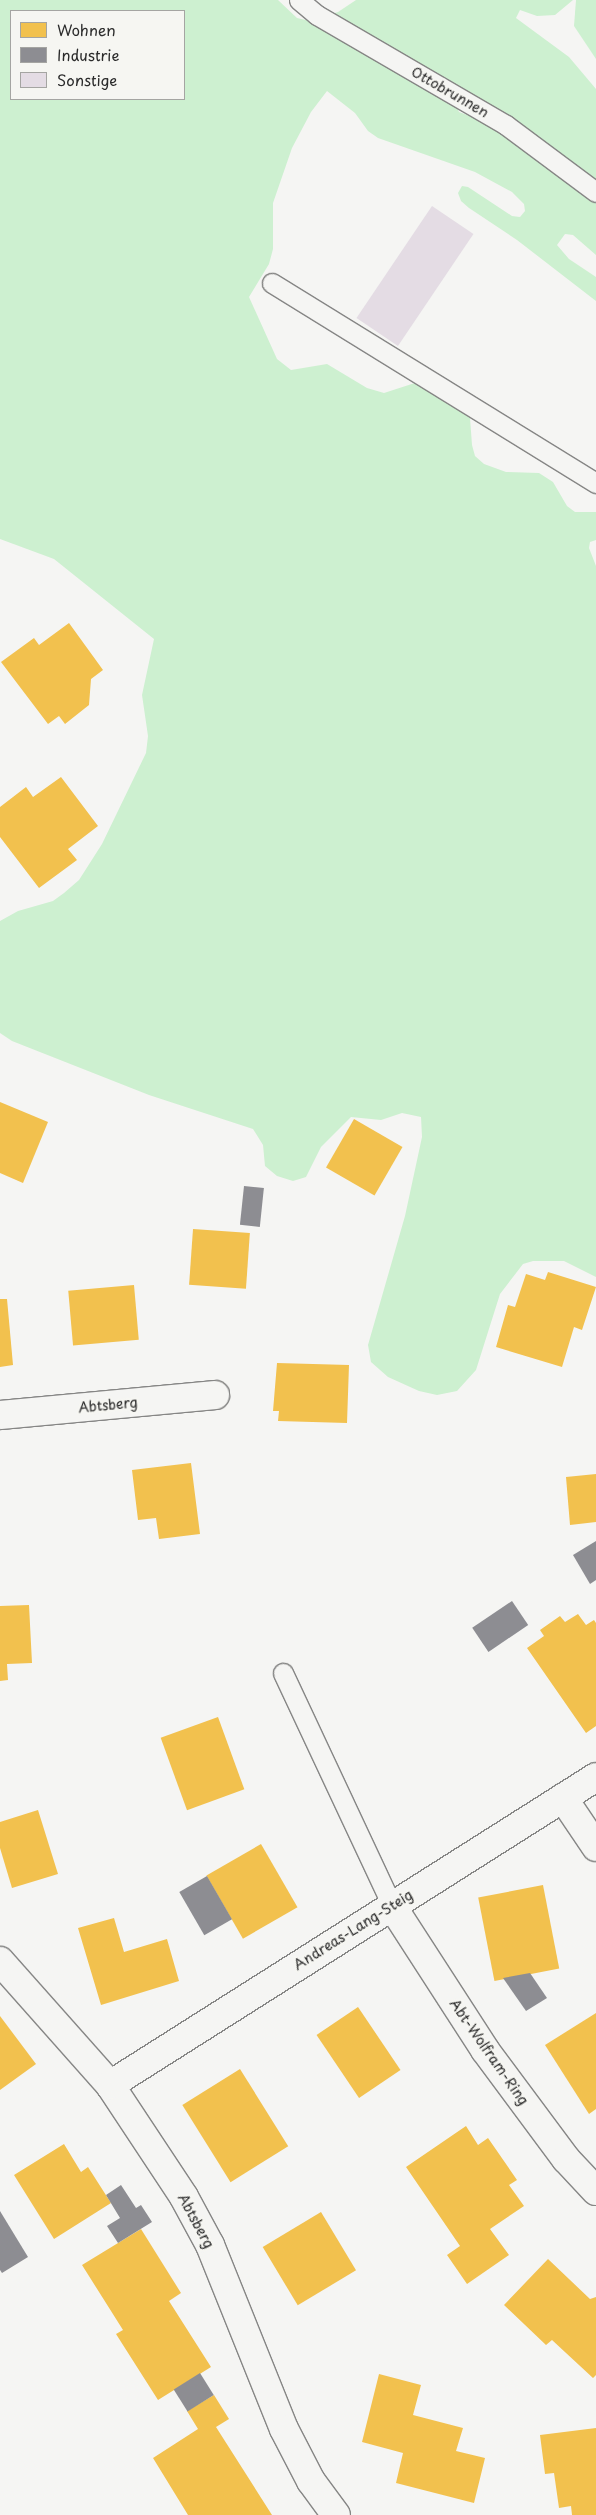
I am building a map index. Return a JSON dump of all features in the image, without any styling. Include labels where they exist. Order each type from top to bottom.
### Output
[{"type":"street","name":"Abtsberg","points":[[0,1415],[215,1395]]},
{"type":"street","name":"Andreas-Lang-Steig","points":[[110,2084],[596,1777]]},
{"type":"street","points":[[562,1798],[596,1847]]},
{"type":"street","name":"Abt-Wolfram-Ring","points":[[392,1906],[485,2050],[566,2160],[596,2191]]},
{"type":"street","name":"Abtsberg","points":[[0,1961],[110,2084],[184,2197],[210,2245],[284,2429],[311,2481],[336,2515]]},
{"type":"lane","name":"Ottobrunnen","points":[[299,0],[317,15],[506,125],[596,192]]},
{"type":"lane","points":[[272,283],[596,483]]},
{"type":"lane","points":[[283,1673],[392,1906]]},
{"type":"green space","points":[[0,0],[278,0],[297,18],[310,21],[338,12],[356,0],[573,0],[555,15],[537,16],[520,10],[516,18],[569,57],[596,89],[596,182],[499,109],[483,102],[457,107],[459,112],[489,123],[596,203],[596,255],[573,235],[565,234],[557,245],[569,259],[596,277],[596,301],[517,240],[469,208],[461,201],[458,193],[462,186],[468,187],[512,216],[520,217],[525,211],[524,204],[512,192],[475,172],[378,138],[368,131],[355,113],[327,91],[311,112],[292,148],[273,203],[273,249],[269,264],[249,297],[277,359],[291,370],[327,364],[367,388],[384,393],[421,381],[470,418],[472,445],[475,456],[484,464],[506,472],[539,473],[553,482],[567,506],[575,512],[596,512],[596,540],[590,542],[589,548],[596,566],[596,1277],[564,1261],[533,1261],[523,1264],[500,1294],[476,1370],[457,1391],[437,1395],[419,1391],[388,1377],[371,1362],[368,1345],[405,1216],[422,1137],[421,1117],[402,1113],[381,1120],[351,1117],[321,1147],[306,1177],[293,1181],[277,1176],[265,1166],[263,1145],[253,1129],[149,1095],[12,1041],[0,1033],[0,921],[18,911],[53,901],[79,880],[102,844],[146,753],[148,736],[142,695],[154,639],[54,559],[0,539]]},
{"type":"green space","points":[[576,0],[596,0],[596,59],[574,26]]},
{"type":"building: Wohnen","points":[[69,623],[103,670],[91,679],[89,705],[65,724],[59,716],[48,724],[1,662],[34,638],[39,645]]},
{"type":"building: Wohnen","points":[[61,777],[98,826],[68,849],[77,860],[39,888],[0,837],[0,807],[26,787],[33,797]]},
{"type":"building: Wohnen","points":[[0,1102],[48,1122],[23,1183],[0,1173]]},
{"type":"building: Wohnen","points":[[354,1119],[402,1147],[374,1195],[326,1167]]},
{"type":"building: Wohnen","points":[[193,1229],[250,1233],[246,1289],[189,1285]]},
{"type":"building: Wohnen","points":[[548,1272],[596,1287],[582,1330],[574,1327],[562,1367],[496,1347],[508,1305],[515,1307],[526,1274],[545,1280]]},
{"type":"building: Wohnen","points":[[134,1285],[139,1340],[73,1346],[68,1291]]},
{"type":"building: Wohnen","points":[[0,1299],[7,1299],[13,1365],[0,1367]]},
{"type":"building: Wohnen","points":[[277,1363],[349,1365],[347,1423],[278,1421],[279,1411],[273,1411]]},
{"type":"building: Wohnen","points":[[191,1463],[200,1534],[159,1539],[156,1518],[138,1520],[132,1470]]},
{"type":"building: Wohnen","points":[[596,1474],[596,1522],[570,1525],[566,1477]]},
{"type":"building: Wohnen","points":[[29,1605],[32,1663],[7,1664],[8,1680],[0,1681],[0,1606]]},
{"type":"building: Wohnen","points":[[578,1614],[586,1625],[594,1620],[596,1623],[596,1726],[586,1733],[527,1648],[544,1636],[540,1630],[560,1616],[565,1622]]},
{"type":"building: Wohnen","points":[[218,1717],[244,1789],[187,1810],[161,1738]]},
{"type":"building: Wohnen","points":[[38,1810],[58,1874],[12,1888],[0,1848],[0,1822]]},
{"type":"building: Wohnen","points":[[261,1844],[298,1907],[243,1939],[206,1876]]},
{"type":"building: Wohnen","points":[[543,1885],[559,1968],[494,1981],[478,1898]]},
{"type":"building: Wohnen","points":[[114,1918],[124,1952],[167,1939],[179,1981],[101,2005],[78,1928]]},
{"type":"building: Wohnen","points":[[358,2007],[400,2070],[359,2098],[317,2035]]},
{"type":"building: Wohnen","points":[[596,2013],[596,2109],[589,2114],[545,2045]]},
{"type":"building: Wohnen","points":[[0,2016],[36,2064],[0,2090]]},
{"type":"building: Wohnen","points":[[240,2069],[288,2146],[231,2182],[182,2105]]},
{"type":"building: Wohnen","points":[[466,2126],[478,2145],[488,2138],[517,2180],[509,2185],[524,2206],[490,2229],[509,2255],[467,2284],[447,2255],[460,2246],[406,2167]]},
{"type":"building: Wohnen","points":[[64,2144],[81,2172],[88,2167],[111,2203],[54,2239],[14,2175]]},
{"type":"building: Wohnen","points":[[321,2212],[356,2270],[298,2305],[263,2247]]},
{"type":"building: Wohnen","points":[[141,2229],[181,2293],[169,2301],[211,2367],[158,2400],[116,2334],[123,2330],[82,2265]]},
{"type":"building: Wohnen","points":[[548,2259],[590,2299],[596,2297],[596,2375],[593,2378],[552,2340],[546,2345],[504,2305]]},
{"type":"building: Wohnen","points":[[379,2374],[421,2385],[413,2415],[463,2428],[456,2451],[485,2458],[474,2503],[396,2483],[403,2453],[362,2442]]},
{"type":"building: Wohnen","points":[[214,2395],[229,2419],[216,2427],[272,2515],[188,2515],[153,2458],[198,2429],[187,2411]]},
{"type":"building: Wohnen","points":[[596,2428],[596,2515],[572,2515],[571,2506],[559,2508],[554,2473],[545,2474],[540,2435]]},
{"type":"building: Industrie","points":[[244,1186],[264,1188],[260,1227],[240,1225]]},
{"type":"building: Industrie","points":[[596,1541],[596,1580],[590,1584],[573,1555]]},
{"type":"building: Industrie","points":[[512,1601],[528,1625],[488,1652],[472,1628]]},
{"type":"building: Industrie","points":[[207,1876],[232,1919],[204,1935],[179,1892]]},
{"type":"building: Industrie","points":[[530,1973],[547,1998],[526,2011],[503,1978]]},
{"type":"building: Industrie","points":[[121,2185],[136,2208],[141,2205],[152,2222],[118,2243],[107,2226],[120,2218],[106,2195]]},
{"type":"building: Industrie","points":[[0,2211],[28,2257],[2,2273],[0,2270]]},
{"type":"building: Industrie","points":[[200,2373],[214,2395],[187,2411],[174,2389]]},
{"type":"building: Sonstige","points":[[432,206],[473,234],[398,346],[357,318]]}]
